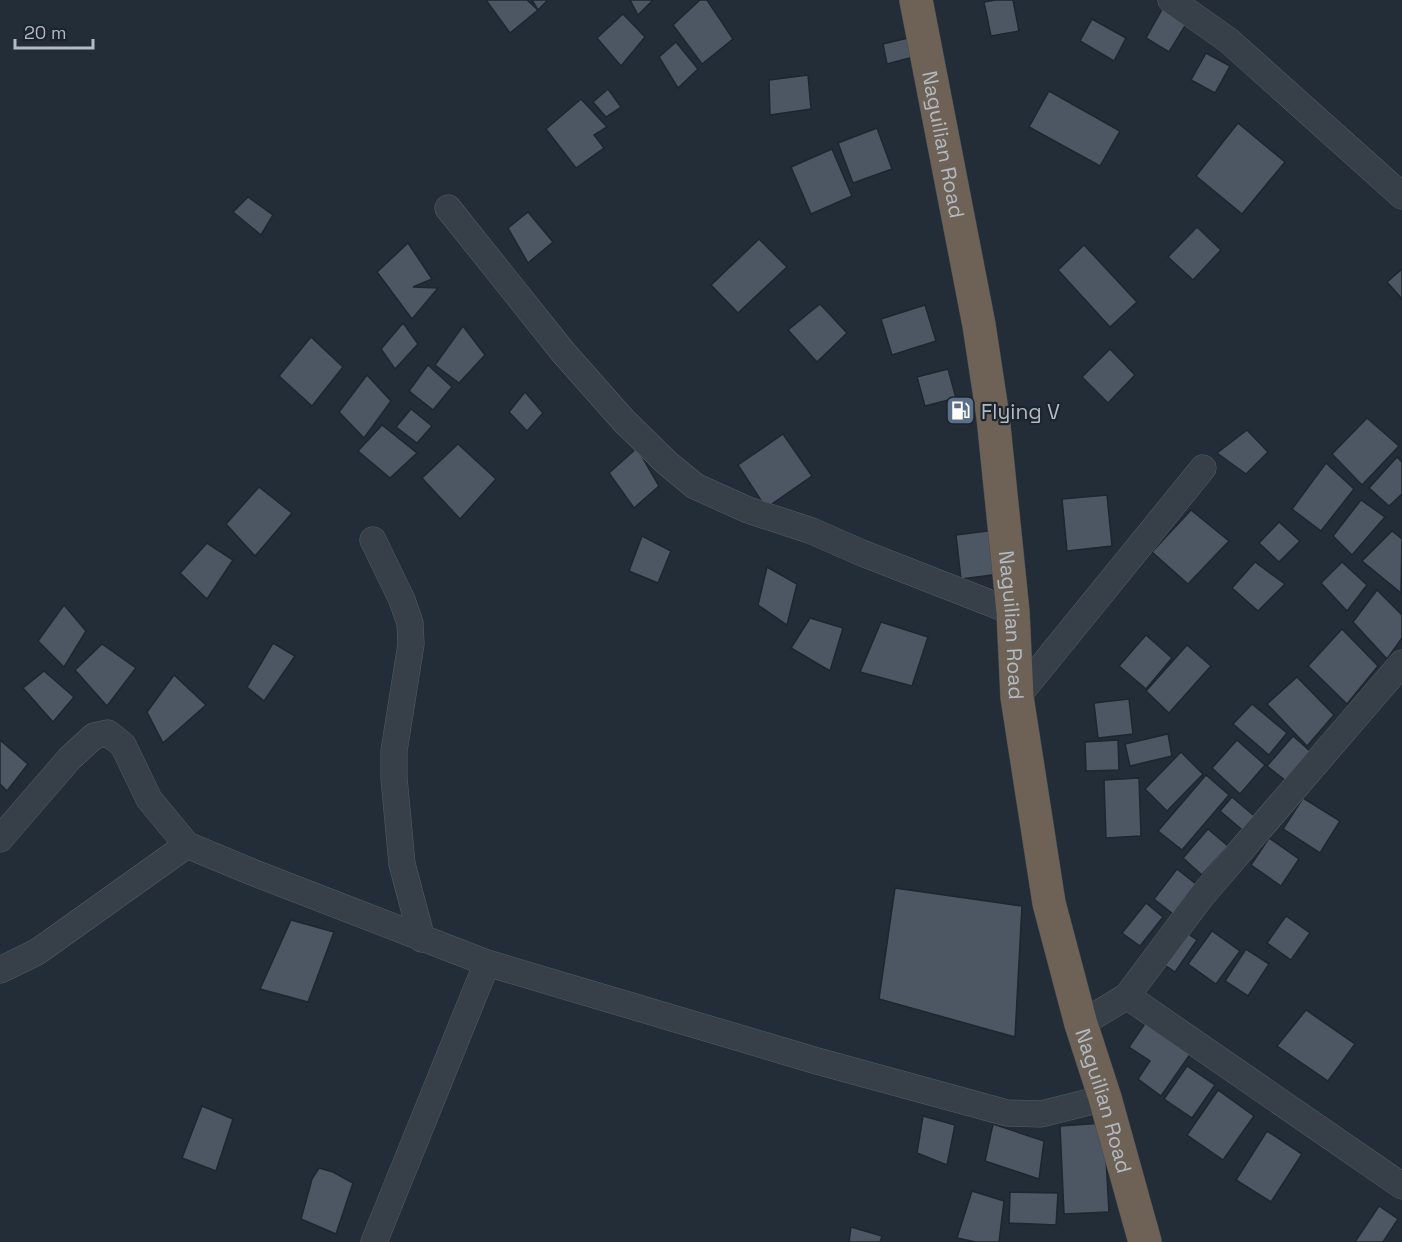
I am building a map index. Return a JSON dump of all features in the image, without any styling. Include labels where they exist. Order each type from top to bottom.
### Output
[{"type":"highway","name":"Naguilian Road","points":[[916,0],[979,325],[993,417],[1013,612],[1017,697],[1049,903],[1081,1024],[1105,1098],[1145,1242]]},
{"type":"street","points":[[1171,0],[1228,40],[1402,196]]},
{"type":"street","points":[[448,208],[578,370],[624,421],[667,463],[695,486],[748,510],[812,531],[1013,612]]},
{"type":"street","points":[[1017,697],[1203,468]]},
{"type":"street","points":[[373,540],[402,600],[410,623],[411,644],[394,751],[394,778],[402,864],[422,939]]},
{"type":"street","points":[[1081,1024],[1127,996],[1201,897],[1402,663]]},
{"type":"street","points":[[0,838],[70,758],[94,736],[108,733],[123,746],[149,799],[187,845],[487,963],[817,1061],[1007,1113],[1041,1114],[1105,1098]]},
{"type":"street","points":[[0,970],[37,952],[187,845]]},
{"type":"street","points":[[374,1242],[487,963]]},
{"type":"street","points":[[1127,996],[1402,1186]]},
{"type":"building","points":[[486,0],[527,0],[538,10],[510,33]]},
{"type":"building","points":[[532,0],[548,0],[538,10]]},
{"type":"building","points":[[630,0],[653,0],[638,15]]},
{"type":"building","points":[[700,0],[707,0],[733,39],[702,64],[673,25]]},
{"type":"building","points":[[1013,0],[1019,31],[991,36],[984,2]]},
{"type":"building","points":[[1164,6],[1188,21],[1169,52],[1146,38]]},
{"type":"building","points":[[623,14],[645,37],[621,66],[597,38]]},
{"type":"building","points":[[1092,19],[1126,38],[1114,61],[1080,41]]},
{"type":"building","points":[[912,37],[917,56],[887,64],[883,44]]},
{"type":"building","points":[[676,42],[698,69],[678,88],[659,57]]},
{"type":"building","points":[[1206,53],[1230,66],[1215,93],[1191,80]]},
{"type":"building","points":[[808,75],[811,109],[770,115],[769,80]]},
{"type":"building","points":[[608,89],[621,107],[606,117],[593,102]]},
{"type":"building","points":[[1049,91],[1120,131],[1100,166],[1029,127]]},
{"type":"building","points":[[581,99],[607,127],[594,135],[604,148],[576,168],[546,129]]},
{"type":"building","points":[[1238,123],[1285,162],[1242,214],[1196,176]]},
{"type":"building","points":[[877,128],[892,169],[853,183],[838,143]]},
{"type":"building","points":[[832,149],[852,196],[811,214],[791,167]]},
{"type":"building","points":[[248,197],[273,215],[261,235],[233,212]]},
{"type":"building","points":[[528,212],[553,242],[528,263],[508,228]]},
{"type":"building","points":[[1197,227],[1221,250],[1193,280],[1168,257]]},
{"type":"building","points":[[759,239],[787,267],[738,313],[711,285]]},
{"type":"building","points":[[408,243],[432,279],[413,287],[438,288],[412,319],[377,272]]},
{"type":"building","points":[[1084,245],[1137,302],[1110,327],[1058,270]]},
{"type":"building","points":[[1402,269],[1402,299],[1387,282]]},
{"type":"building","points":[[820,304],[847,333],[817,362],[788,330]]},
{"type":"building","points":[[925,305],[936,341],[892,355],[881,319]]},
{"type":"building","points":[[403,323],[418,344],[395,369],[381,349]]},
{"type":"building","points":[[463,326],[485,355],[459,383],[435,365]]},
{"type":"building","points":[[311,337],[343,367],[312,406],[279,376]]},
{"type":"building","points":[[1110,349],[1135,375],[1108,403],[1082,377]]},
{"type":"building","points":[[428,365],[452,387],[433,410],[409,391]]},
{"type":"building","points":[[948,369],[956,398],[925,406],[917,377]]},
{"type":"building","points":[[367,375],[391,401],[364,438],[339,412]]},
{"type":"building","points":[[525,392],[543,413],[527,431],[509,412]]},
{"type":"building","points":[[411,409],[432,426],[417,443],[396,427]]},
{"type":"building","points":[[1367,418],[1399,446],[1362,485],[1332,454]]},
{"type":"building","points":[[382,425],[417,453],[390,478],[358,451]]},
{"type":"building","points":[[1247,430],[1268,452],[1246,474],[1217,453]]},
{"type":"building","points":[[783,434],[812,476],[766,508],[738,465]]},
{"type":"building","points":[[458,444],[496,479],[460,519],[422,478]]},
{"type":"building","points":[[637,448],[659,486],[634,508],[609,473]]},
{"type":"building","points":[[1397,457],[1402,462],[1402,494],[1389,506],[1369,488]]},
{"type":"building","points":[[1326,463],[1354,489],[1321,531],[1292,509]]},
{"type":"building","points":[[259,487],[292,513],[255,556],[226,524]]},
{"type":"building","points":[[1107,495],[1112,546],[1067,551],[1062,499]]},
{"type":"building","points":[[1361,500],[1385,517],[1352,555],[1333,536]]},
{"type":"building","points":[[1191,510],[1229,541],[1188,584],[1152,552]]},
{"type":"building","points":[[1279,522],[1300,541],[1279,562],[1259,543]]},
{"type":"building","points":[[995,530],[1000,574],[961,579],[956,535]]},
{"type":"building","points":[[1392,531],[1402,539],[1401,593],[1362,561]]},
{"type":"building","points":[[642,536],[671,551],[658,583],[629,571]]},
{"type":"building","points":[[207,543],[233,560],[207,599],[180,573]]},
{"type":"building","points":[[1255,562],[1285,584],[1258,611],[1232,588]]},
{"type":"building","points":[[1342,562],[1367,585],[1347,611],[1321,583]]},
{"type":"building","points":[[767,567],[797,584],[787,625],[758,605]]},
{"type":"building","points":[[1377,590],[1402,615],[1402,638],[1387,659],[1353,622]]},
{"type":"building","points":[[64,605],[86,631],[64,667],[38,641]]},
{"type":"building","points":[[810,618],[843,628],[830,671],[791,648]]},
{"type":"building","points":[[881,622],[928,637],[912,686],[860,672]]},
{"type":"building","points":[[1342,629],[1378,666],[1347,704],[1308,666]]},
{"type":"building","points":[[1146,635],[1172,658],[1146,689],[1119,666]]},
{"type":"building","points":[[273,643],[295,656],[264,701],[247,687]]},
{"type":"building","points":[[102,644],[136,668],[107,706],[75,670]]},
{"type":"building","points":[[1187,645],[1211,666],[1169,713],[1146,691]]},
{"type":"building","points":[[44,671],[74,697],[53,722],[23,688]]},
{"type":"building","points":[[174,675],[206,705],[163,743],[147,712]]},
{"type":"building","points":[[1297,677],[1334,715],[1307,746],[1267,704]]},
{"type":"building","points":[[1129,699],[1133,734],[1098,738],[1094,703]]},
{"type":"building","points":[[1252,704],[1287,733],[1269,755],[1233,724]]},
{"type":"building","points":[[1168,734],[1172,756],[1130,766],[1125,744]]},
{"type":"building","points":[[1293,736],[1311,752],[1286,781],[1267,766]]},
{"type":"building","points":[[0,740],[28,764],[7,791],[0,784]]},
{"type":"building","points":[[1118,740],[1119,770],[1086,771],[1085,742]]},
{"type":"building","points":[[1237,740],[1265,765],[1240,794],[1212,768]]},
{"type":"building","points":[[1181,752],[1203,774],[1167,811],[1145,789]]},
{"type":"building","points":[[1206,775],[1229,795],[1182,850],[1158,831]]},
{"type":"building","points":[[1139,778],[1141,836],[1106,838],[1104,780]]},
{"type":"building","points":[[1232,797],[1259,820],[1247,834],[1220,811]]},
{"type":"building","points":[[1303,798],[1340,821],[1320,853],[1283,829]]},
{"type":"building","points":[[1208,829],[1228,846],[1202,875],[1183,858]]},
{"type":"building","points":[[1269,838],[1299,859],[1281,886],[1251,865]]},
{"type":"building","points":[[1177,869],[1196,884],[1173,914],[1154,899]]},
{"type":"building","points":[[895,888],[1022,906],[1015,1037],[879,999]]},
{"type":"building","points":[[1146,903],[1163,917],[1140,946],[1122,933]]},
{"type":"building","points":[[1286,916],[1310,933],[1291,960],[1267,943]]},
{"type":"building","points":[[291,920],[334,932],[308,1002],[260,989]]},
{"type":"building","points":[[1181,929],[1197,940],[1175,972],[1159,961]]},
{"type":"building","points":[[1212,931],[1240,951],[1216,984],[1188,964]]},
{"type":"building","points":[[1246,949],[1269,964],[1248,996],[1225,981]]},
{"type":"building","points":[[1306,1010],[1355,1044],[1328,1081],[1277,1046]]},
{"type":"building","points":[[1146,1022],[1191,1053],[1161,1096],[1138,1079],[1150,1061],[1129,1047]]},
{"type":"building","points":[[1187,1066],[1215,1085],[1192,1118],[1164,1099]]},
{"type":"building","points":[[1218,1090],[1254,1116],[1223,1160],[1187,1135]]},
{"type":"building","points":[[202,1106],[233,1119],[216,1171],[182,1158]]},
{"type":"building","points":[[923,1116],[955,1125],[947,1165],[917,1153]]},
{"type":"building","points":[[1104,1123],[1109,1212],[1064,1214],[1060,1126]]},
{"type":"building","points":[[993,1124],[1044,1141],[1039,1179],[985,1161]]},
{"type":"building","points":[[1267,1131],[1302,1154],[1271,1202],[1236,1180]]},
{"type":"building","points":[[319,1168],[333,1172],[353,1183],[336,1234],[301,1219],[312,1179]]},
{"type":"building","points":[[972,1191],[1004,1201],[999,1242],[976,1242],[957,1238]]},
{"type":"building","points":[[1010,1192],[1058,1193],[1056,1225],[1009,1223]]},
{"type":"building","points":[[1379,1206],[1398,1219],[1383,1242],[1355,1242]]},
{"type":"building","points":[[851,1227],[882,1236],[880,1242],[849,1242]]},
{"type":"place","name":"Flying V","points":[[960,411]]}]
